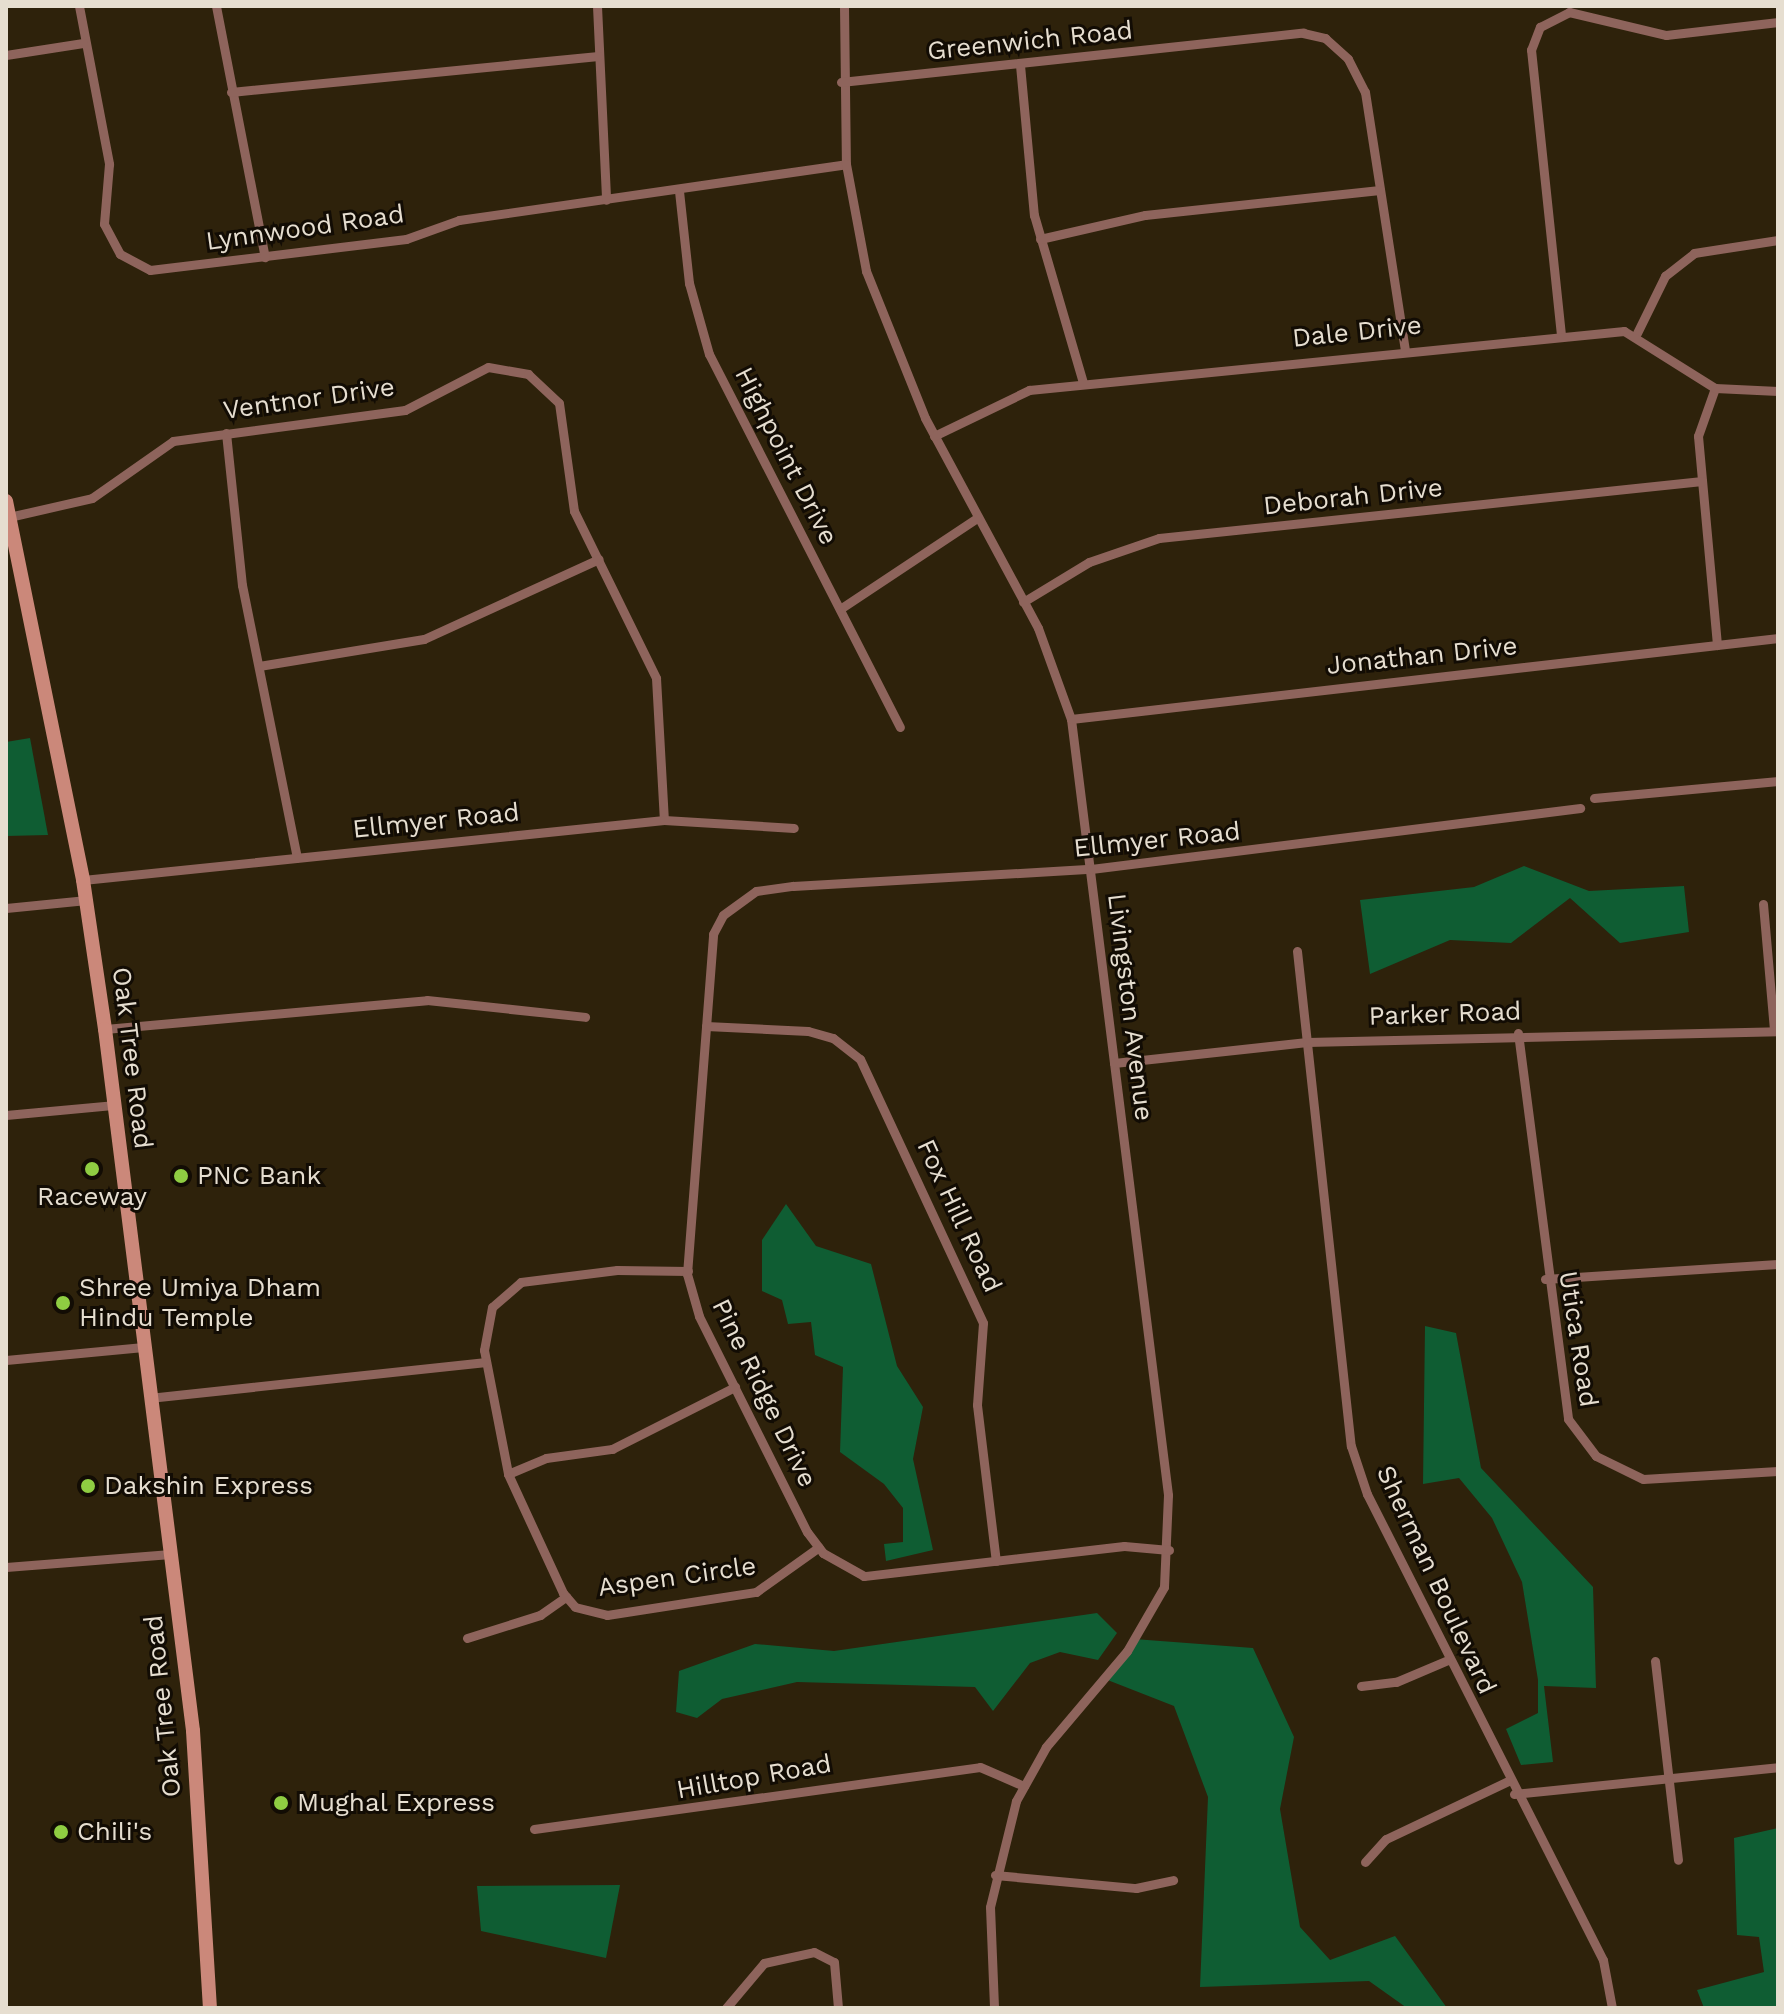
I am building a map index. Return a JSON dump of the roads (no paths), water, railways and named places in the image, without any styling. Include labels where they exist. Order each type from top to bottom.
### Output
[{"type":"main road","name":"Oak Tree Road","points":[[6,501],[87,900],[105,1029],[193,1731],[210,2008]]},
{"type":"street","name":"Lynnwood Road","points":[[79,6],[83,43],[109,164],[104,224],[120,254],[162,270],[265,257],[846,164]]},
{"type":"street","points":[[216,6],[265,257]]},
{"type":"street","points":[[597,6],[606,200]]},
{"type":"street","name":"Livingston Avenue","points":[[844,6],[841,82],[846,164],[866,271],[934,436],[1023,602],[1071,719],[1114,1063],[1169,1550],[1164,1587],[1127,1651],[1046,1747],[1024,1786],[995,1875],[994,2008]]},
{"type":"street","points":[[1561,335],[1531,60],[1540,27],[1569,12],[1666,35],[1778,22]]},
{"type":"street","name":"Greenwich Road","points":[[841,82],[1303,33],[1325,38],[1348,59],[1365,92],[1405,349]]},
{"type":"street","points":[[6,55],[83,43]]},
{"type":"street","points":[[231,92],[598,56]]},
{"type":"street","points":[[1020,65],[1040,239],[1083,383]]},
{"type":"street","points":[[1040,239],[1145,215],[1380,190]]},
{"type":"street","name":"Highpoint Drive","points":[[679,191],[696,322],[900,727]]},
{"type":"street","points":[[1778,240],[1694,253],[1665,276],[1637,333],[1715,388],[1778,391]]},
{"type":"street","name":"Dale Drive","points":[[934,436],[1010,396],[1083,383],[1405,349],[1561,335],[1637,333]]},
{"type":"street","name":"Ventnor Drive","points":[[9,517],[74,506],[154,447],[226,433],[405,410],[470,372],[515,369],[540,381],[559,403],[570,498],[656,678],[664,820]]},
{"type":"street","points":[[1715,388],[1699,429],[1717,645]]},
{"type":"street","points":[[226,433],[230,509],[297,857]]},
{"type":"street","name":"Deborah Drive","points":[[1023,602],[1089,562],[1159,538],[1702,481]]},
{"type":"street","points":[[840,609],[977,518]]},
{"type":"street","points":[[259,666],[424,639],[599,559]]},
{"type":"street","name":"Jonathan Drive","points":[[1071,719],[1778,638]]},
{"type":"street","points":[[1594,798],[1778,781]]},
{"type":"street","name":"Ellmyer Road","points":[[738,900],[833,881],[1091,869],[1580,808]]},
{"type":"street","name":"Ellmyer Road","points":[[83,880],[664,820],[794,828]]},
{"type":"street","points":[[6,908],[87,900]]},
{"type":"street","name":"Pine Ridge Drive","points":[[738,900],[713,934],[688,1271],[699,1316],[819,1547],[864,1576],[1124,1546],[1169,1550]]},
{"type":"street","points":[[1763,904],[1776,1031]]},
{"type":"street","name":"Sherman Boulevard","points":[[1297,951],[1351,1446],[1367,1494],[1448,1660],[1514,1794],[1603,1960],[1612,2008]]},
{"type":"street","points":[[105,1029],[427,1000],[585,1017]]},
{"type":"street","name":"Fox Hill Road","points":[[706,1026],[808,1031],[833,1038],[860,1059],[980,1312],[977,1405],[996,1561]]},
{"type":"street","name":"Parker Road","points":[[1114,1063],[1307,1042],[1518,1033],[1776,1031]]},
{"type":"street","name":"Utica Road","points":[[1518,1033],[1561,1399],[1596,1456],[1643,1479],[1778,1471]]},
{"type":"street","points":[[6,1115],[113,1105]]},
{"type":"street","points":[[1545,1279],[1778,1264]]},
{"type":"street","name":"Aspen Circle","points":[[688,1271],[617,1270],[521,1282],[492,1307],[486,1362],[508,1474],[566,1597],[607,1615],[756,1592],[819,1547]]},
{"type":"street","points":[[6,1360],[143,1347]]},
{"type":"street","points":[[149,1398],[486,1362]]},
{"type":"street","points":[[508,1474],[559,1455],[612,1449],[735,1387]]},
{"type":"street","points":[[6,1567],[170,1554]]},
{"type":"street","points":[[467,1638],[523,1622],[566,1597]]},
{"type":"street","points":[[1361,1686],[1396,1682],[1448,1660]]},
{"type":"street","points":[[1655,1661],[1678,1860]]},
{"type":"street","name":"Hilltop Road","points":[[534,1829],[980,1767],[1024,1786]]},
{"type":"street","points":[[1514,1794],[1778,1767]]},
{"type":"street","points":[[1365,1862],[1386,1839],[1508,1781]]},
{"type":"street","points":[[995,1875],[1136,1888],[1173,1880]]},
{"type":"street","points":[[726,2008],[773,1959],[823,1952],[834,1962],[838,2008]]},
{"type":"place","name":"Raceway","points":[[92,1169]]},
{"type":"place","name":"PNC Bank","points":[[181,1176]]},
{"type":"place","name":"Shree Umiya Dham Hindu Temple","points":[[63,1303]]},
{"type":"place","name":"Dakshin Express","points":[[88,1486]]},
{"type":"place","name":"Mughal Express","points":[[281,1803]]},
{"type":"place","name":"Chili's","points":[[61,1832]]}]
